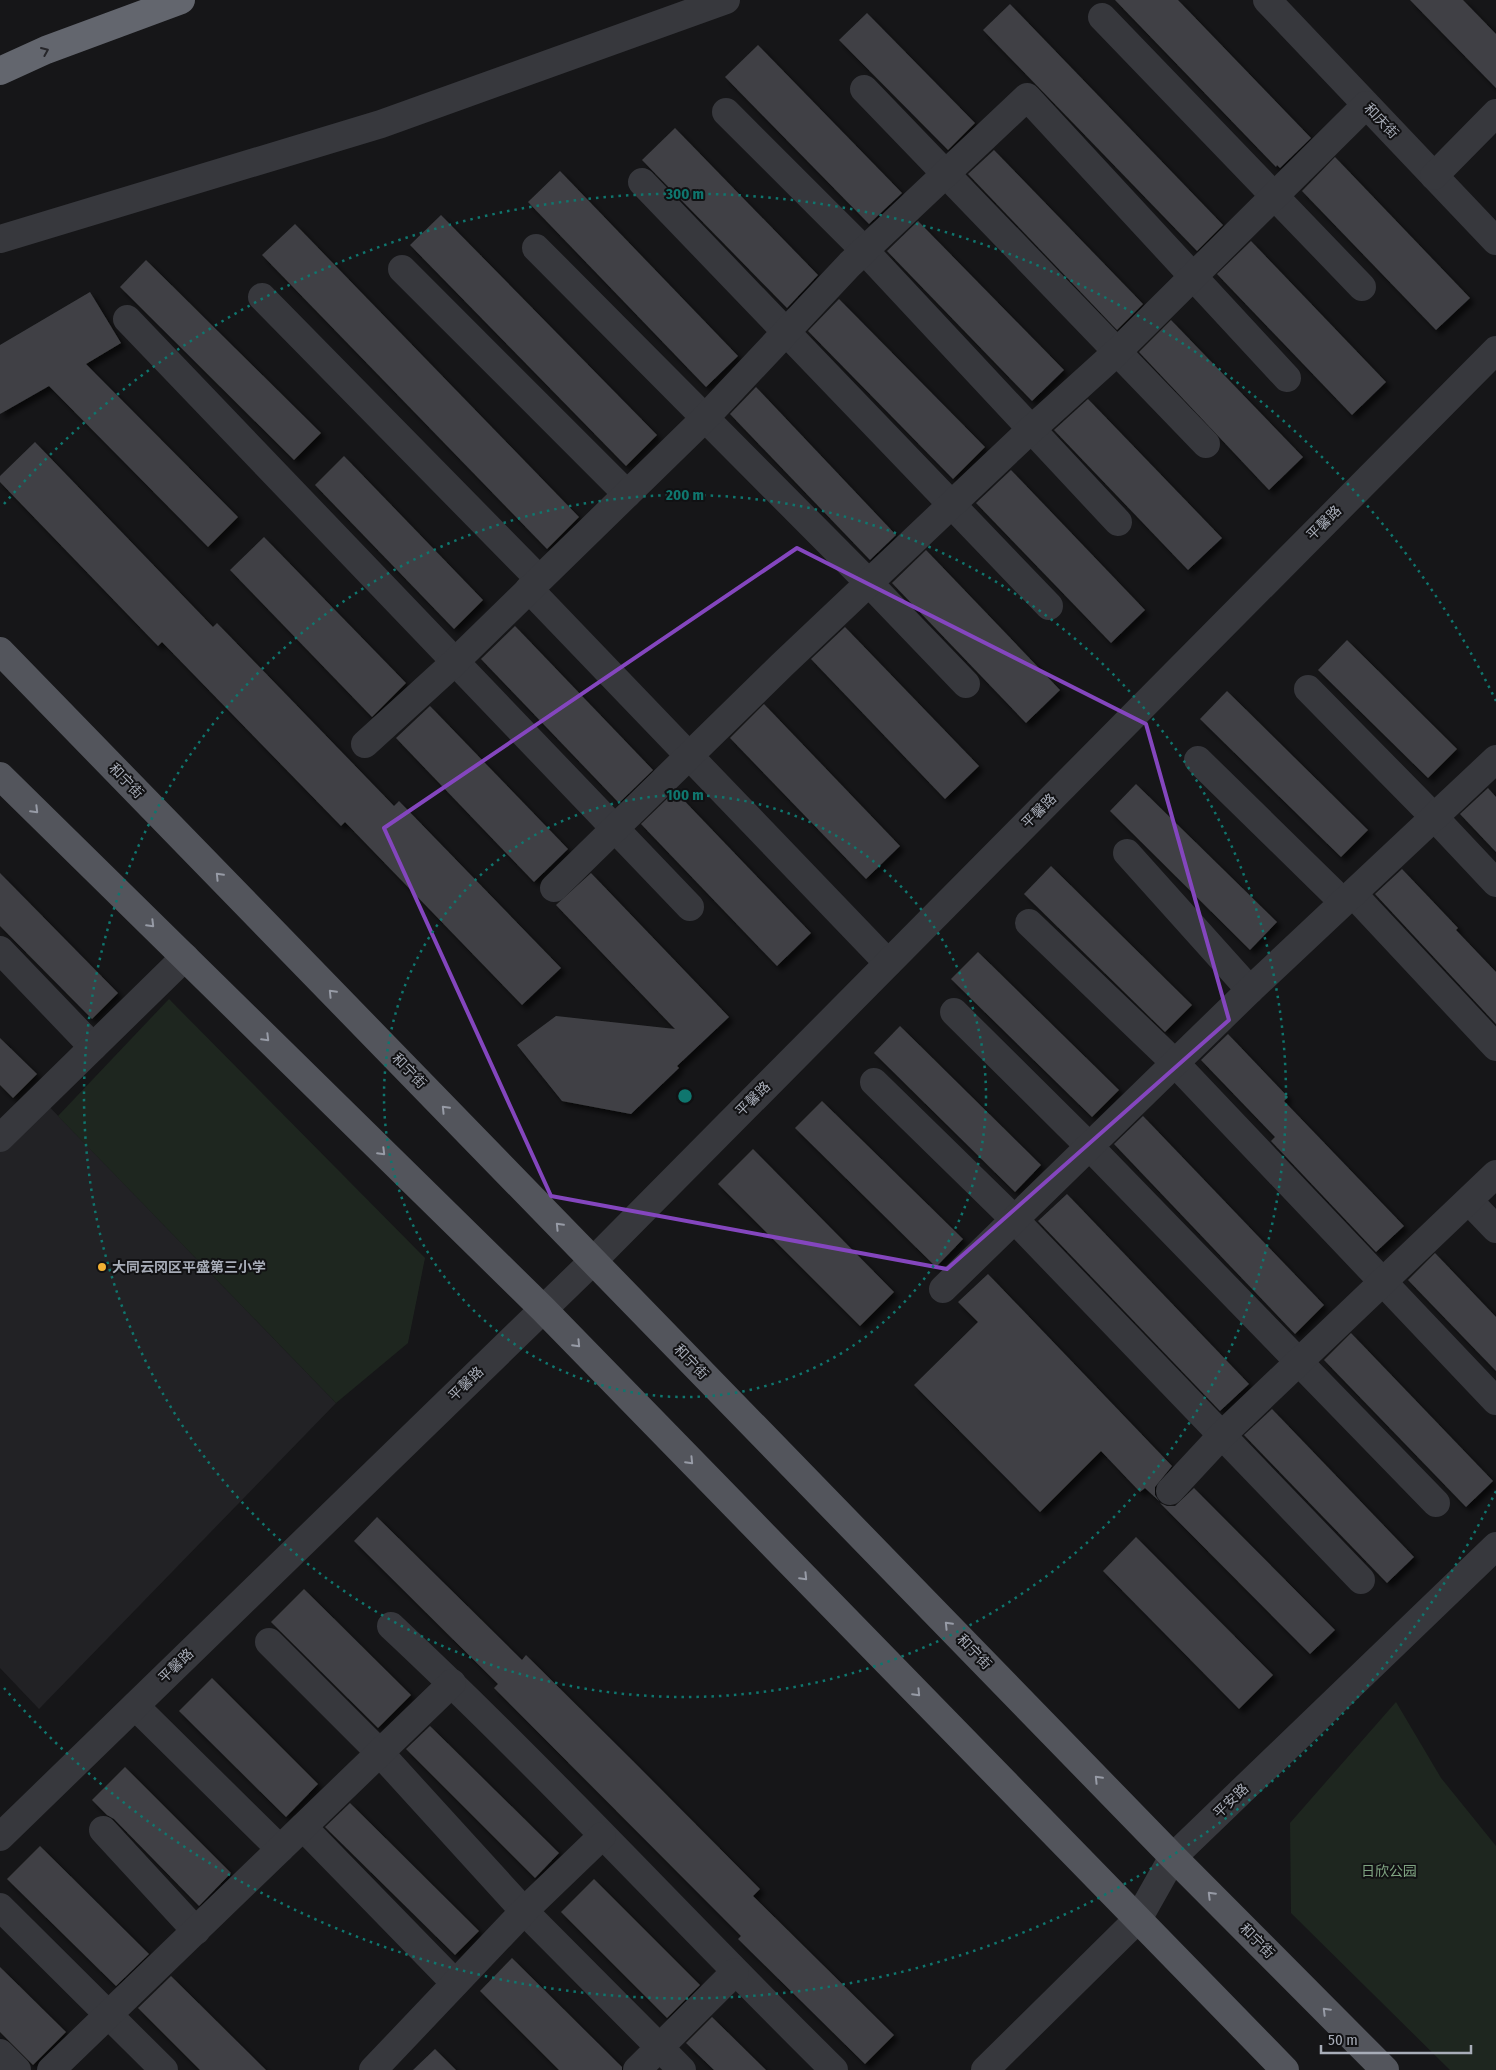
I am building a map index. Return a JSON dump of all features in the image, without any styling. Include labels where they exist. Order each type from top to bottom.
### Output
[{"type":"highway","points":[[0,71],[46,50],[181,0]]},
{"type":"main road","name":"和宁街","points":[[0,651],[1173,1857],[1385,2070]]},
{"type":"main road","points":[[0,776],[543,1310],[1285,2070]]},
{"type":"street","points":[[0,239],[381,124],[726,0]]},
{"type":"street","name":"和庆街","points":[[1266,0],[1496,241]]},
{"type":"street","points":[[1102,17],[1362,287]]},
{"type":"street","points":[[864,89],[1206,444]]},
{"type":"street","points":[[365,744],[456,661],[705,418],[864,250],[1027,97],[1287,378]]},
{"type":"street","points":[[554,888],[869,583],[1118,351],[1366,105]]},
{"type":"street","points":[[726,112],[864,250],[1118,522]]},
{"type":"street","points":[[1434,176],[1496,113]]},
{"type":"street","points":[[642,182],[1049,606]]},
{"type":"street","points":[[536,248],[869,583],[966,684]]},
{"type":"street","points":[[402,269],[627,494]]},
{"type":"street","points":[[262,297],[534,584],[689,756],[888,963]]},
{"type":"street","points":[[127,318],[690,907]]},
{"type":"street","name":"平馨路","points":[[0,1837],[593,1261],[1496,350]]},
{"type":"street","points":[[1308,689],[1496,883]]},
{"type":"street","points":[[943,1289],[1250,990],[1496,759]]},
{"type":"street","points":[[1198,760],[1348,898],[1496,1047]]},
{"type":"street","points":[[1127,853],[1250,990]]},
{"type":"street","points":[[1029,923],[1175,1063],[1496,1401]]},
{"type":"street","points":[[0,950],[93,1047]]},
{"type":"street","points":[[3,1130],[93,1047],[185,957]]},
{"type":"street","points":[[954,1012],[1089,1146],[1436,1503]]},
{"type":"street","points":[[874,1082],[1014,1219],[1361,1580]]},
{"type":"street","points":[[1170,1491],[1222,1435],[1384,1283],[1496,1174]]},
{"type":"street","points":[[1468,1201],[1496,1229]]},
{"type":"street","name":"平安路","points":[[985,2070],[1138,1919],[1173,1857],[1496,1546]]},
{"type":"street","points":[[391,1626],[452,1683],[735,1972],[834,2070]]},
{"type":"street","points":[[269,1642],[380,1753],[524,1911],[682,2070]]},
{"type":"street","points":[[52,2070],[452,1683]]},
{"type":"street","points":[[135,1706],[280,1849]]},
{"type":"street","points":[[303,1827],[455,1983]]},
{"type":"street","points":[[103,1830],[196,1931]]},
{"type":"street","points":[[373,2070],[524,1911],[602,1836]]},
{"type":"street","points":[[0,1907],[164,2070]]},
{"type":"street","points":[[637,2070],[735,1972]]},
{"type":"street","points":[[0,2053],[17,2070]]},
{"type":"highlighted area","points":[[797,548],[1146,724],[1229,1020],[947,1269],[551,1196],[384,828]]},
{"type":"shaded area","name":"大同云冈区平盛第三小学","points":[[37,1094],[336,1403],[39,1709],[0,1668],[0,1130]]},
{"type":"green space","points":[[169,999],[425,1258],[408,1343],[336,1403],[58,1116]]},
{"type":"green space","name":"日欣公园","points":[[1396,1702],[1441,1778],[1496,1846],[1496,2070],[1450,2070],[1291,1913],[1290,1823]]},
{"type":"building","points":[[1115,0],[1178,0],[1311,138],[1280,168],[1277,165],[1276,167]]},
{"type":"building","points":[[1410,0],[1463,0],[1496,34],[1496,88]]},
{"type":"building","points":[[1010,4],[1223,225],[1197,251],[983,30]]},
{"type":"building","points":[[867,13],[975,123],[948,150],[839,40]]},
{"type":"building","points":[[758,45],[902,193],[869,224],[725,77]]},
{"type":"building","points":[[675,128],[818,275],[787,308],[642,160]]},
{"type":"building","points":[[994,150],[1143,304],[1117,330],[968,174]]},
{"type":"building","points":[[1335,157],[1470,298],[1436,330],[1302,191]]},
{"type":"building","points":[[560,171],[738,356],[706,387],[528,202]]},
{"type":"building","points":[[441,215],[657,435],[626,466],[410,245]]},
{"type":"building","points":[[918,221],[1064,370],[1032,401],[887,251]]},
{"type":"building","points":[[295,224],[579,517],[547,549],[262,255]]},
{"type":"building","points":[[1251,241],[1386,382],[1352,415],[1217,274]]},
{"type":"building","points":[[146,260],[321,433],[294,460],[120,287]]},
{"type":"building","points":[[90,292],[121,343],[86,364],[238,517],[208,547],[49,386],[0,414],[0,345]]},
{"type":"building","points":[[839,299],[985,447],[953,479],[808,331]]},
{"type":"building","points":[[1171,320],[1303,457],[1269,490],[1139,352]]},
{"type":"building","points":[[756,387],[896,535],[870,560],[730,414]]},
{"type":"building","points":[[1088,399],[1222,538],[1188,570],[1054,430]]},
{"type":"building","points":[[35,442],[213,627],[217,623],[394,806],[399,801],[561,968],[522,1005],[345,822],[341,826],[162,642],[158,646],[0,482],[0,476]]},
{"type":"building","points":[[344,456],[483,600],[454,629],[315,485]]},
{"type":"building","points":[[1011,470],[1145,610],[1111,643],[976,503]]},
{"type":"building","points":[[264,537],[406,683],[372,717],[230,570]]},
{"type":"building","points":[[926,550],[1060,690],[1026,723],[892,583]]},
{"type":"building","points":[[515,626],[653,770],[619,803],[481,659]]},
{"type":"building","points":[[845,627],[979,766],[945,799],[811,659]]},
{"type":"building","points":[[1347,640],[1457,749],[1428,778],[1318,670]]},
{"type":"building","points":[[1227,691],[1368,830],[1341,857],[1200,719]]},
{"type":"building","points":[[764,704],[900,846],[866,879],[730,738]]},
{"type":"building","points":[[430,706],[568,849],[534,882],[396,738]]},
{"type":"building","points":[[1136,784],[1277,922],[1250,950],[1110,811]]},
{"type":"building","points":[[1488,788],[1496,797],[1496,852],[1460,814]]},
{"type":"building","points":[[675,791],[811,933],[777,966],[641,824]]},
{"type":"building","points":[[1051,866],[1192,1005],[1165,1032],[1024,894]]},
{"type":"building","points":[[1402,869],[1458,928],[1456,930],[1496,972],[1496,1024],[1375,894]]},
{"type":"building","points":[[0,873],[118,993],[92,1019],[0,926]]},
{"type":"building","points":[[591,873],[729,1017],[677,1066],[679,1068],[631,1114],[562,1101],[517,1045],[556,1016],[675,1029],[556,905]]},
{"type":"building","points":[[978,952],[1119,1090],[1092,1117],[951,979]]},
{"type":"building","points":[[900,1026],[1041,1165],[1015,1192],[874,1053]]},
{"type":"building","points":[[1228,1034],[1288,1097],[1284,1101],[1404,1226],[1376,1252],[1271,1141],[1275,1137],[1201,1060]]},
{"type":"building","points":[[0,1038],[37,1074],[13,1098],[0,1085]]},
{"type":"building","points":[[822,1101],[963,1239],[936,1267],[795,1128]]},
{"type":"building","points":[[1143,1116],[1324,1305],[1295,1334],[1114,1144]]},
{"type":"building","points":[[753,1149],[894,1292],[860,1326],[718,1184]]},
{"type":"building","points":[[1067,1194],[1249,1384],[1220,1411],[1038,1221]]},
{"type":"building","points":[[1435,1253],[1496,1317],[1496,1371],[1408,1280]]},
{"type":"building","points":[[988,1274],[1172,1466],[1155,1487],[1155,1495],[1159,1501],[1145,1488],[1140,1492],[1101,1451],[1040,1512],[914,1385],[978,1322],[958,1302]]},
{"type":"building","points":[[1351,1333],[1493,1481],[1466,1507],[1324,1360]]},
{"type":"building","points":[[1272,1409],[1414,1557],[1387,1583],[1244,1435]]},
{"type":"building","points":[[1194,1488],[1335,1630],[1310,1654],[1160,1503],[1167,1506],[1175,1506]]},
{"type":"building","points":[[377,1517],[522,1660],[526,1655],[633,1761],[760,1889],[753,1896],[894,2035],[865,2064],[738,1939],[741,1936],[494,1688],[498,1684],[354,1541]]},
{"type":"building","points":[[1136,1537],[1273,1675],[1239,1709],[1103,1571]]},
{"type":"building","points":[[304,1589],[411,1695],[378,1728],[271,1622]]},
{"type":"building","points":[[212,1678],[318,1784],[286,1817],[179,1711]]},
{"type":"building","points":[[430,1726],[559,1853],[535,1878],[406,1749]]},
{"type":"building","points":[[125,1767],[231,1873],[199,1906],[114,1819],[107,1815],[92,1800]]},
{"type":"building","points":[[350,1803],[479,1931],[455,1955],[325,1827]]},
{"type":"building","points":[[40,1846],[149,1954],[116,1986],[7,1879]]},
{"type":"building","points":[[594,1879],[700,1985],[667,2018],[561,1912]]},
{"type":"building","points":[[512,1958],[622,2067],[622,2070],[559,2070],[480,1991]]},
{"type":"building","points":[[0,1967],[66,2032],[33,2065],[0,2032]]},
{"type":"building","points":[[171,1976],[266,2070],[200,2070],[138,2008]]},
{"type":"building","points":[[712,2017],[766,2070],[714,2070],[686,2043]]},
{"type":"building","points":[[435,2049],[456,2070],[413,2070]]},
{"type":"place","name":"大同云冈区平盛第三小学","points":[[102,1267]]}]
